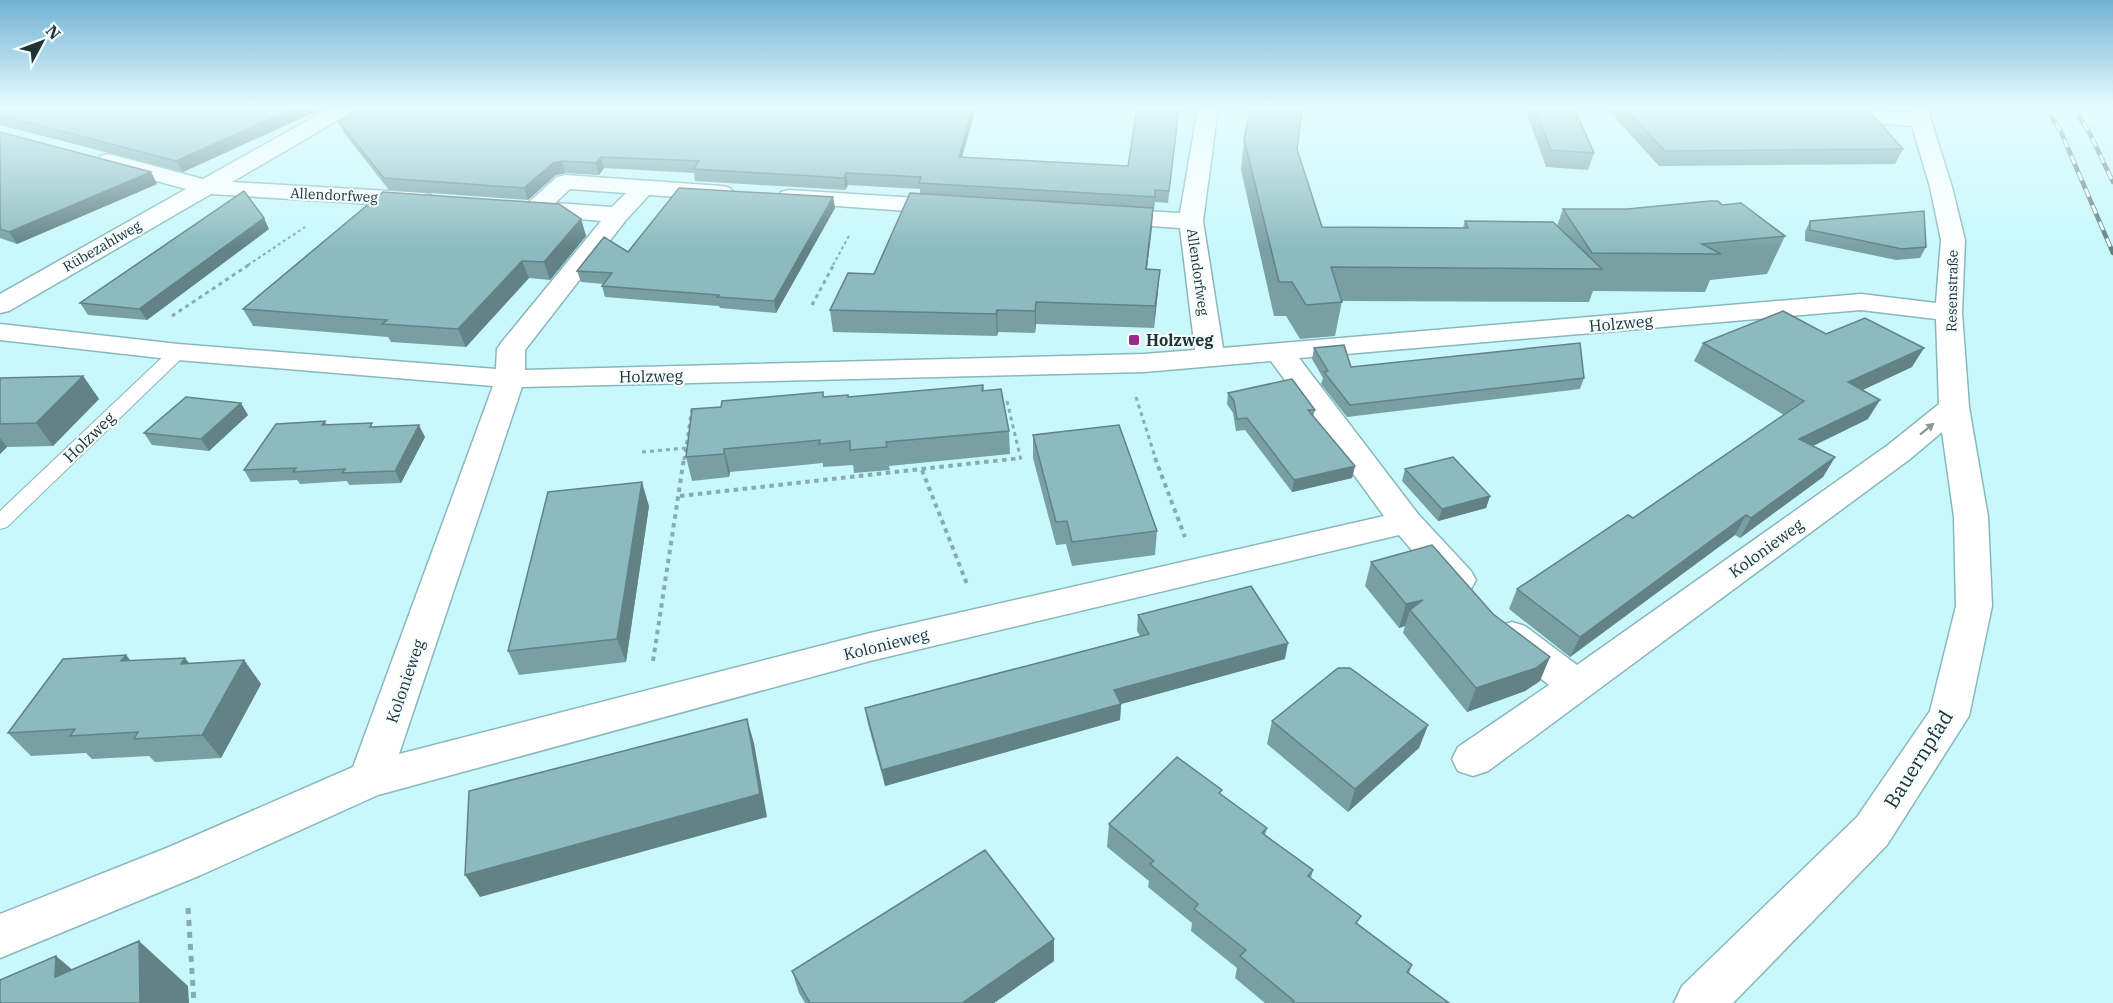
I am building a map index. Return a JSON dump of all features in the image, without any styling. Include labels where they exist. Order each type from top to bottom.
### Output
[{"type":"street","name":"Rübezahlweg","points":[[0,305],[262,155]]},
{"type":"street","name":"Allendorfweg","points":[[1201,155],[1191,221],[1210,358]]},
{"type":"street","name":"Resenstraße","points":[[1931,155],[1953,240],[1949,313],[1954,407]]},
{"type":"street","points":[[91,157],[205,187]]},
{"type":"street","points":[[618,215],[524,208],[566,182],[971,208]]},
{"type":"street","name":"Allendorfweg","points":[[205,187],[441,201]]},
{"type":"street","points":[[510,379],[511,349],[618,215],[644,187]]},
{"type":"street","name":"Allendorfweg","points":[[1087,215],[1191,221]]},
{"type":"street","name":"Holzweg","points":[[0,332],[178,352],[510,379],[1127,364],[1280,353],[1862,302],[1949,313]]},
{"type":"street","points":[[1280,353],[1406,522],[1483,609],[1499,626],[1576,686]]},
{"type":"street","name":"Kolonieweg","points":[[370,779],[510,379]]},
{"type":"street","name":"Kolonieweg","points":[[1473,759],[1899,452],[1954,407]]},
{"type":"street","name":"Bauernpfad","points":[[1700,1003],[1872,831],[1949,716],[1974,606],[1971,517],[1954,407]]},
{"type":"street","name":"Kolonieweg","points":[[0,936],[185,861],[370,779],[870,647],[1406,522]]},
{"type":"lane","name":"Holzweg","points":[[0,522],[178,352]]},
{"type":"path","points":[[126,347],[350,196]]},
{"type":"path","points":[[812,305],[867,202]]},
{"type":"path","points":[[1127,364],[1148,440],[1198,570]]},
{"type":"path","points":[[680,496],[1021,460],[999,367]]},
{"type":"path","points":[[646,706],[698,374]]},
{"type":"path","points":[[642,452],[686,448]]},
{"type":"path","points":[[922,470],[983,621]]},
{"type":"path","points":[[185,861],[194,1003]]},
{"type":"building","points":[[0,155],[86,155],[151,172],[9,232],[0,229]]},
{"type":"building","points":[[152,155],[190,155],[176,161]]},
{"type":"building","points":[[365,155],[960,155],[959,157],[1128,166],[1130,155],[1173,155],[1169,191],[1155,190],[1155,197],[919,183],[921,177],[846,173],[844,178],[693,169],[699,161],[601,157],[596,163],[562,161],[553,163],[524,188],[384,178]]},
{"type":"building","points":[[1248,155],[1299,155],[1322,227],[1468,228],[1465,221],[1553,222],[1602,269],[1331,267],[1342,302],[1306,305],[1292,282],[1279,282]]},
{"type":"building","points":[[679,188],[833,197],[774,301],[602,286],[612,273],[577,271],[604,237],[628,252]]},
{"type":"building","points":[[244,191],[264,218],[139,309],[80,303]]},
{"type":"building","points":[[383,192],[559,204],[581,219],[544,262],[522,261],[458,329],[382,324],[387,320],[243,309]]},
{"type":"building","points":[[910,193],[1153,208],[1146,269],[1160,270],[1155,306],[1036,302],[1035,311],[997,310],[996,314],[830,310],[848,273],[874,274]]},
{"type":"building","points":[[1718,201],[1722,205],[1741,203],[1785,236],[1702,244],[1721,254],[1592,253],[1563,209],[1627,209]]},
{"type":"building","points":[[1924,211],[1926,247],[1902,249],[1810,230],[1810,221]]},
{"type":"building","points":[[1783,311],[1826,334],[1865,318],[1924,348],[1848,382],[1880,400],[1799,439],[1835,457],[1751,518],[1746,515],[1580,637],[1517,589],[1628,515],[1633,518],[1804,401],[1703,343]]},
{"type":"building","points":[[1580,343],[1584,378],[1350,405],[1324,372],[1328,371],[1314,348],[1344,345],[1351,367]]},
{"type":"building","points":[[83,376],[36,423],[0,424],[0,378]]},
{"type":"building","points":[[1292,379],[1315,410],[1308,410],[1355,466],[1294,480],[1247,418],[1237,419],[1234,401],[1228,393]]},
{"type":"building","points":[[983,385],[982,391],[1001,389],[1009,431],[886,442],[887,447],[850,450],[850,441],[819,444],[820,440],[724,449],[724,454],[686,457],[692,409],[721,407],[722,401],[823,392],[823,397],[848,395],[848,397]]},
{"type":"building","points":[[186,397],[241,403],[201,439],[144,433]]},
{"type":"building","points":[[325,421],[322,425],[372,423],[370,427],[419,425],[395,471],[342,473],[345,469],[293,472],[296,468],[244,470],[276,424]]},
{"type":"building","points":[[1119,425],[1157,531],[1072,542],[1067,521],[1056,522],[1033,435]]},
{"type":"building","points":[[1453,457],[1490,496],[1442,509],[1405,469]]},
{"type":"building","points":[[642,482],[617,639],[508,651],[548,492]]},
{"type":"building","points":[[1432,545],[1493,614],[1550,657],[1536,668],[1476,688],[1410,610],[1423,600],[1406,604],[1371,562]]},
{"type":"building","points":[[1251,586],[1288,643],[1114,690],[1121,704],[882,770],[865,708],[1149,634],[1138,615]]},
{"type":"building","points":[[126,655],[121,661],[185,658],[181,664],[244,660],[202,735],[134,739],[138,732],[70,736],[75,729],[8,733],[63,659]]},
{"type":"building","points":[[1338,668],[1350,668],[1428,725],[1355,789],[1272,721]]},
{"type":"building","points":[[747,719],[760,794],[465,875],[469,791]]},
{"type":"building","points":[[1177,757],[1222,790],[1219,793],[1267,828],[1262,833],[1313,870],[1308,876],[1361,916],[1356,923],[1412,965],[1407,972],[1449,1003],[1293,1003],[1294,1001],[1240,956],[1246,950],[1194,909],[1198,904],[1150,864],[1154,861],[1109,824]]},
{"type":"building","points":[[985,850],[1054,939],[962,1003],[810,1003],[792,971]]},
{"type":"building","points":[[139,941],[140,1003],[0,1003],[0,980],[56,956],[55,977]]},
{"type":"railway","points":[[2071,155],[2113,253]]},
{"type":"railway","points":[[2100,155],[2113,182]]},
{"type":"place","name":"Holzweg","points":[[1134,340]]}]
